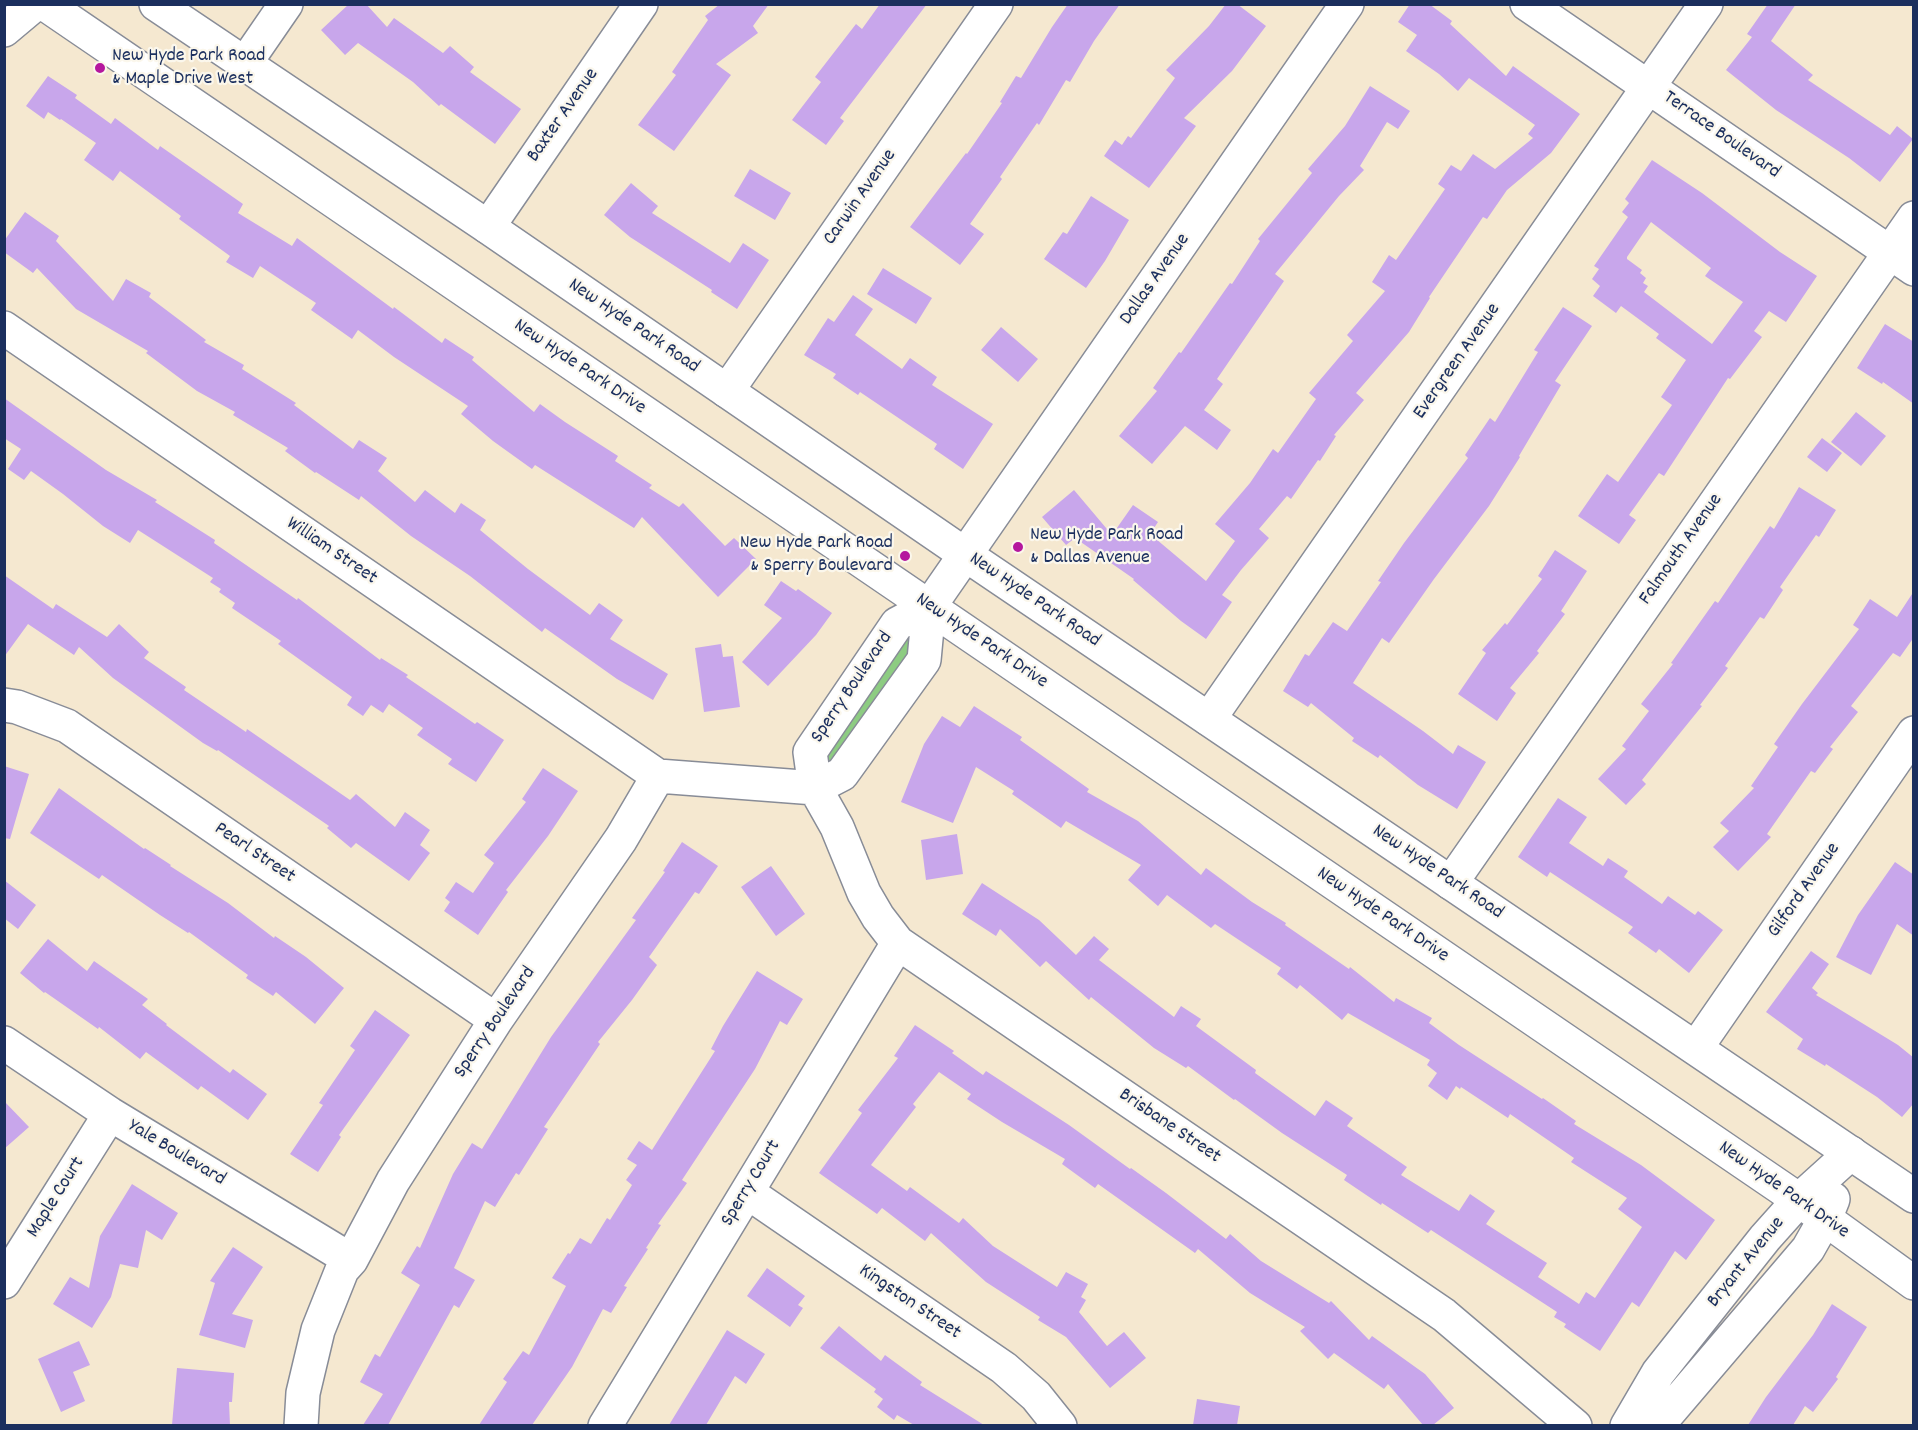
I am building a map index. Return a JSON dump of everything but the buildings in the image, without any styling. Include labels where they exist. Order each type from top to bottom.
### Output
[{"type":"street","points":[[4,30],[35,4]]},
{"type":"street","name":"New Hyde Park Drive","points":[[45,4],[1799,1200],[1914,1283]]},
{"type":"street","name":"New Hyde Park Road","points":[[156,4],[1914,1196]]},
{"type":"street","points":[[244,65],[285,4]]},
{"type":"street","name":"Baxter Avenue","points":[[488,227],[641,4]]},
{"type":"street","name":"Carwin Avenue","points":[[727,391],[996,4]]},
{"type":"street","name":"Dallas Avenue","points":[[966,555],[1347,4]]},
{"type":"street","name":"Terrace Boulevard","points":[[1527,4],[1902,261]]},
{"type":"street","name":"Evergreen Avenue","points":[[1209,719],[1706,4]]},
{"type":"street","name":"Falmouth Avenue","points":[[1451,883],[1902,261],[1914,218]]},
{"type":"street","name":"William Street","points":[[4,328],[658,776]]},
{"type":"street","name":"Sperry Boulevard","points":[[929,607],[924,660],[842,774],[815,788],[810,752],[897,624],[929,607],[966,555]]},
{"type":"street","name":"Pearl Street","points":[[4,705],[17,707],[67,726],[496,1020]]},
{"type":"street","name":"Gilford Avenue","points":[[1696,1048],[1914,733]]},
{"type":"street","points":[[658,776],[815,788]]},
{"type":"street","name":"Sperry Boulevard","points":[[301,1425],[303,1393],[318,1330],[342,1270],[351,1260],[393,1181],[496,1020],[621,839],[658,776]]},
{"type":"street","name":"Brisbane Street","points":[[815,788],[837,827],[864,893],[878,917],[898,943],[1443,1315],[1575,1425]]},
{"type":"street","name":"Sperry Court","points":[[605,1425],[898,943]]},
{"type":"street","name":"Yale Boulevard","points":[[4,1044],[110,1114],[351,1260]]},
{"type":"street","name":"Maple Court","points":[[4,1282],[110,1114]]},
{"type":"street","name":"Bryant Avenue","points":[[1627,1425],[1658,1373],[1766,1238],[1799,1200],[1851,1153]]},
{"type":"street","name":"Bryant Avenue","points":[[1657,1425],[1808,1249],[1825,1219],[1851,1153]]},
{"type":"street","name":"Kingston Street","points":[[747,1192],[1004,1368],[1036,1396],[1060,1425]]},
{"type":"green space","points":[[925,614],[921,657],[818,783],[814,754]]},
{"type":"place","name":"New Hyde Park Road & Maple Drive West","points":[[100,68]]},
{"type":"place","name":"New Hyde Park Road & Dallas Avenue","points":[[1018,547]]},
{"type":"place","name":"New Hyde Park Road & Sperry Boulevard","points":[[905,556]]}]
